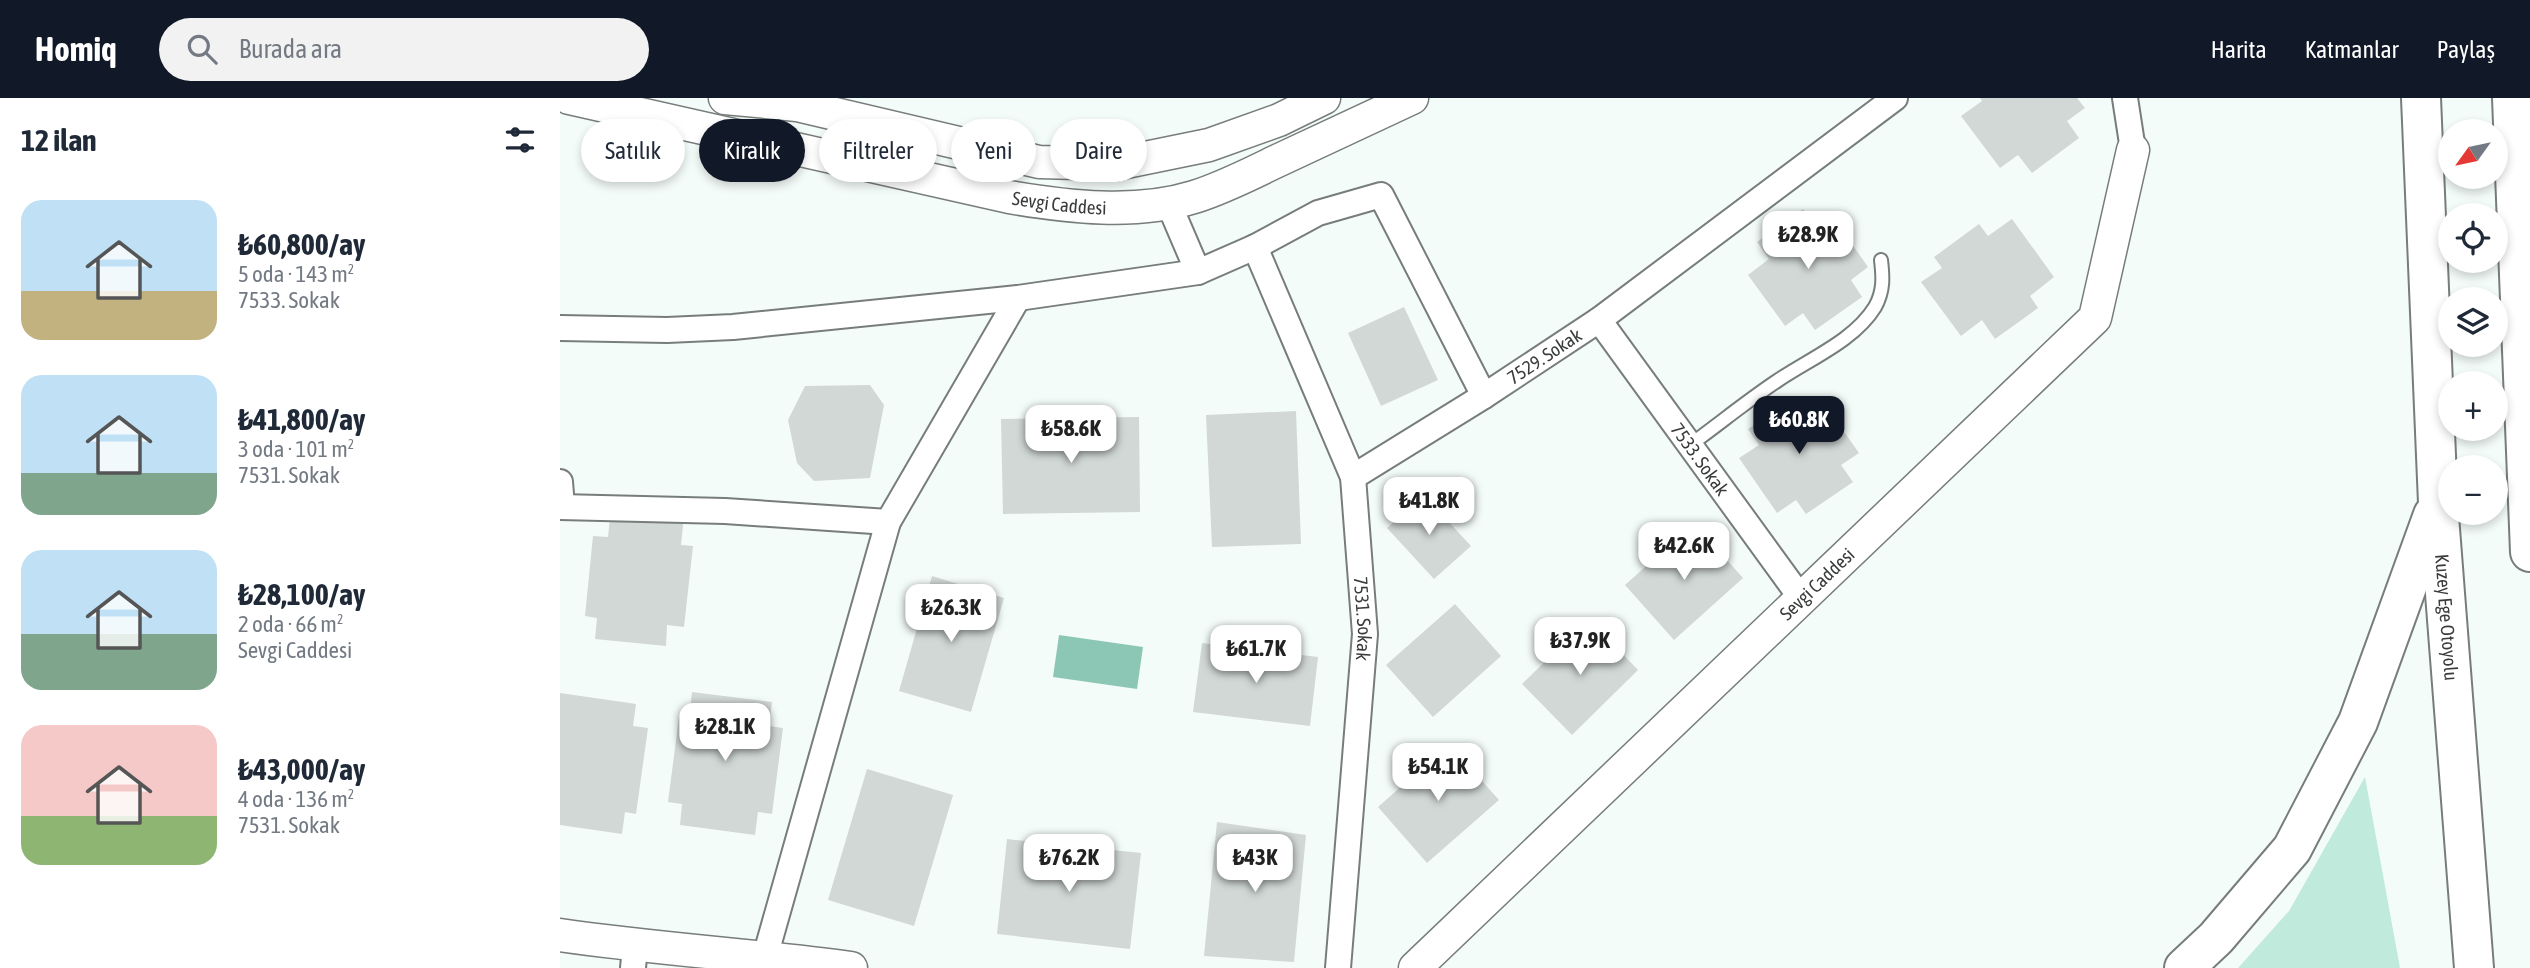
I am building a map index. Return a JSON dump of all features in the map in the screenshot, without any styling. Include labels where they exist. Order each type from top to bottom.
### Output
[{"type":"highway","name":"Kuzey Ege Otoyolu","points":[[2421,98],[2438,503]]},
{"type":"highway","points":[[2512,98],[2530,237]]},
{"type":"highway","points":[[2512,98],[2530,552]]},
{"type":"highway","points":[[2184,968],[2216,939],[2292,849],[2358,722],[2438,503]]},
{"type":"highway","name":"Kuzey Ege Otoyolu","points":[[2440,525],[2474,968]]},
{"type":"street","name":"Sevgi Caddesi","points":[[569,98],[1009,197],[1095,207],[1152,205],[1193,197],[1239,179],[1412,98]]},
{"type":"street","name":"Sevgi Caddesi","points":[[725,98],[797,105],[1039,162],[1116,164],[1209,145],[1279,120],[1324,98]]},
{"type":"street","name":"7529. Sokak","points":[[1353,477],[1484,396],[1599,320],[1895,98]]},
{"type":"street","points":[[2125,98],[2133,150]]},
{"type":"street","name":"Sevgi Caddesi","points":[[1415,968],[2095,318],[2133,150]]},
{"type":"street","points":[[560,328],[667,330],[733,327],[1018,298],[1198,272],[1255,247],[1318,214],[1381,195],[1484,396]]},
{"type":"street","points":[[1168,202],[1198,272]]},
{"type":"street","name":"7531. Sokak","points":[[1255,247],[1353,477],[1365,634],[1338,968]]},
{"type":"street","points":[[765,957],[888,522],[1018,298]]},
{"type":"street","name":"7533. Sokak","points":[[1599,320],[1801,598]]},
{"type":"street","points":[[561,498],[888,522]]},
{"type":"street","points":[[560,935],[634,957],[765,957],[803,965],[851,968]]},
{"type":"lane","points":[[1690,445],[1777,381],[1848,335],[1865,319],[1875,308],[1883,291],[1881,260]]},
{"type":"shaded area","points":[[1059,635],[1143,647],[1137,689],[1053,677]]},
{"type":"shaded area","points":[[2365,777],[2400,968],[2238,968],[2289,911]]},
{"type":"building","points":[[1980,98],[2077,98],[2085,108],[2067,121],[2079,138],[2032,173],[2018,155],[2000,168],[1961,116],[1982,101]]},
{"type":"building","points":[[1803,209],[1817,229],[1833,217],[1868,267],[1851,280],[1862,297],[1815,330],[1803,313],[1785,326],[1748,275],[1769,259],[1757,242]]},
{"type":"building","points":[[2012,219],[2054,277],[2030,296],[2038,308],[1995,339],[1982,320],[1961,336],[1921,282],[1942,268],[1934,257],[1979,224],[1988,236]]},
{"type":"building","points":[[1404,307],[1438,380],[1381,406],[1348,333]]},
{"type":"building","points":[[870,385],[884,405],[870,478],[814,481],[797,463],[788,420],[805,386]]},
{"type":"building","points":[[1794,398],[1803,411],[1821,399],[1859,453],[1841,465],[1853,482],[1806,514],[1796,500],[1777,513],[1739,458],[1759,445],[1748,429]]},
{"type":"building","points":[[1296,411],[1301,544],[1212,547],[1206,415]]},
{"type":"building","points":[[1139,417],[1140,512],[1003,514],[1001,419]]},
{"type":"building","points":[[1424,495],[1471,546],[1434,579],[1387,528]]},
{"type":"building","points":[[611,508],[684,516],[681,545],[693,546],[684,627],[667,625],[666,646],[595,639],[597,618],[585,616],[593,536],[608,537]]},
{"type":"building","points":[[1694,523],[1743,578],[1674,640],[1625,585]]},
{"type":"building","points":[[932,576],[1004,598],[971,712],[899,691]]},
{"type":"building","points":[[1455,604],[1501,656],[1433,717],[1386,665]]},
{"type":"building","points":[[1589,619],[1638,670],[1572,735],[1522,684]]},
{"type":"building","points":[[1202,643],[1318,657],[1310,726],[1193,712]]},
{"type":"building","points":[[692,692],[772,702],[769,726],[783,728],[772,814],[758,812],[755,835],[680,825],[682,804],[668,802],[679,717],[689,718]]},
{"type":"building","points":[[560,693],[636,704],[633,726],[648,728],[636,814],[625,812],[622,834],[560,825]]},
{"type":"building","points":[[1449,744],[1499,800],[1427,863],[1378,807]]},
{"type":"building","points":[[867,769],[953,795],[914,926],[828,900]]},
{"type":"building","points":[[1217,822],[1306,835],[1294,962],[1204,956]]},
{"type":"building","points":[[1007,839],[1141,853],[1130,949],[997,934]]}]
